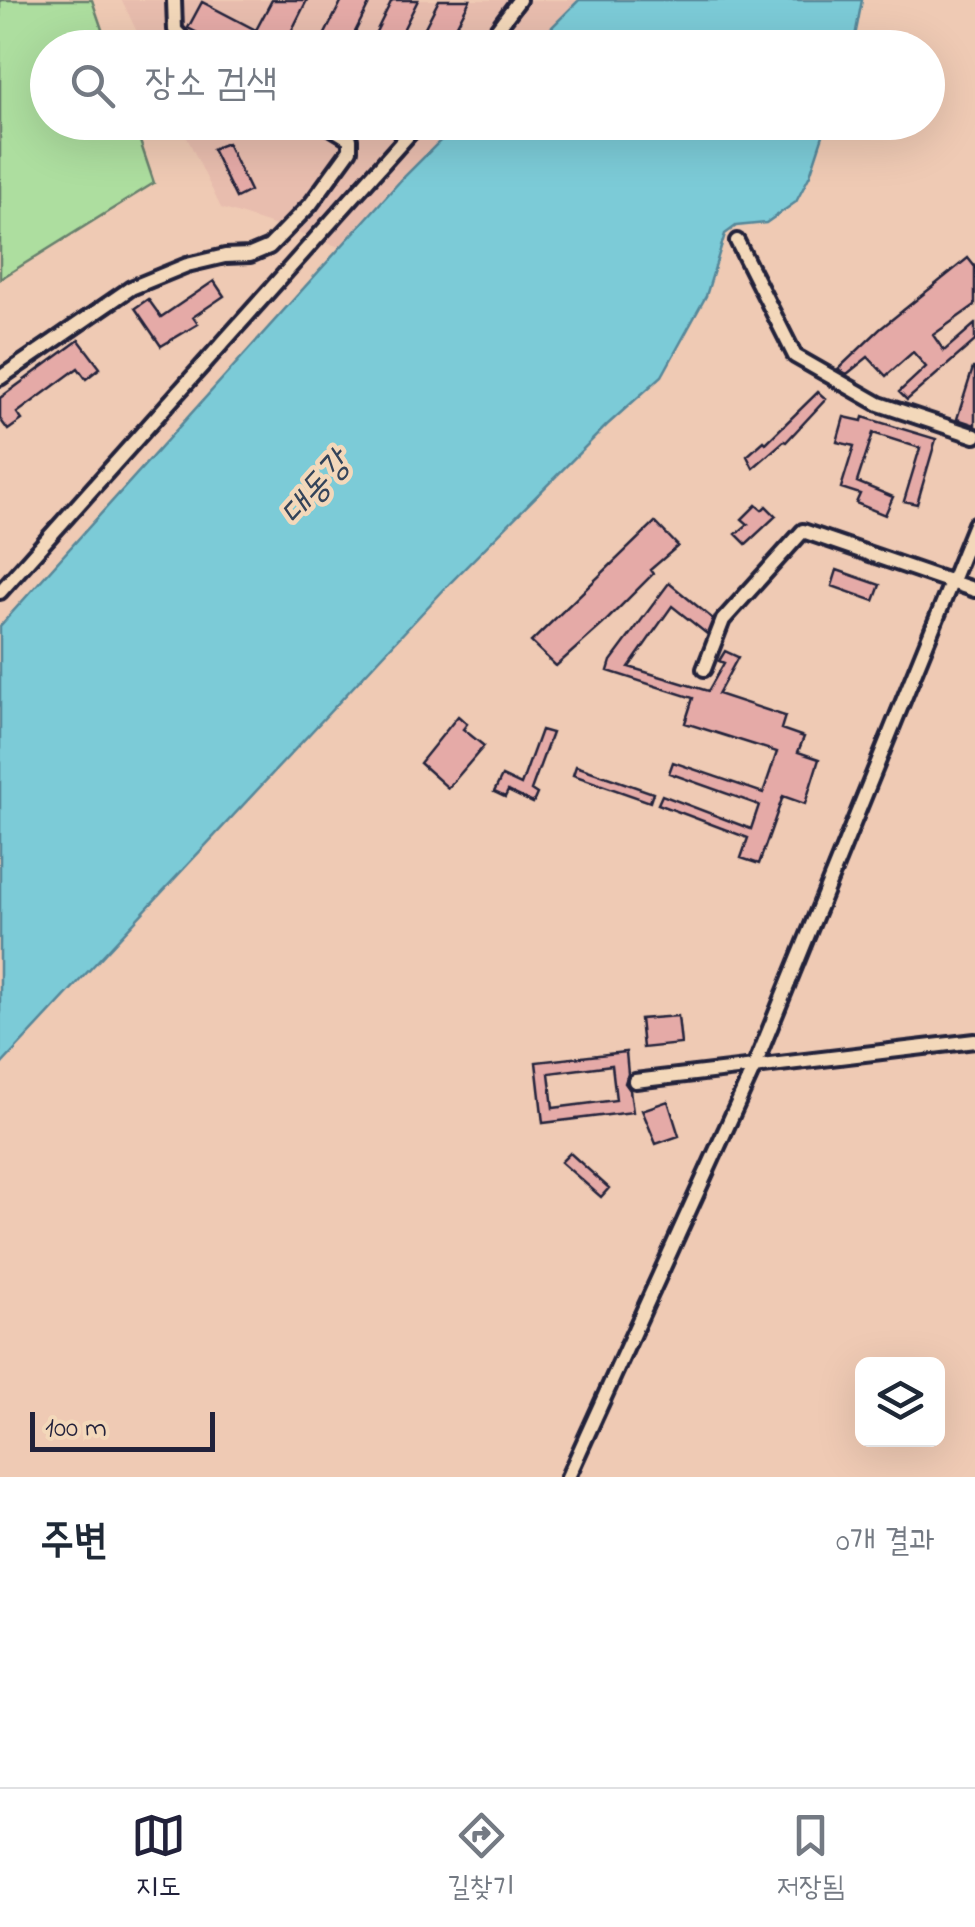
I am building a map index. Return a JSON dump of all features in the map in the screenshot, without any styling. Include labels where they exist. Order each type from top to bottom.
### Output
[{"type":"street","points":[[174,0],[175,30]]},
{"type":"street","points":[[496,30],[519,0]]},
{"type":"street","points":[[0,378],[132,288],[187,266],[269,248],[310,205],[350,150],[350,140]]},
{"type":"street","points":[[0,592],[404,140]]},
{"type":"street","points":[[737,241],[796,356],[878,404],[975,436]]},
{"type":"street","points":[[568,1477],[755,1065],[975,524]]},
{"type":"street","points":[[704,669],[724,620],[803,531],[975,590]]},
{"type":"street","points":[[635,1081],[975,1041]]},
{"type":"shaded area","points":[[122,0],[579,0],[550,30],[136,30]]},
{"type":"shaded area","points":[[188,140],[441,140],[343,248],[221,208]]},
{"type":"green space","points":[[0,0],[92,0],[102,30],[30,30],[30,140],[140,140],[154,183],[0,279]]},
{"type":"water","points":[[579,0],[862,0],[856,30],[549,30]]},
{"type":"water","name":"대동강","points":[[441,140],[821,140],[796,202],[766,223],[736,226],[725,234],[706,296],[662,376],[607,425],[450,583],[0,1066],[0,626]]},
{"type":"building","points":[[272,0],[307,0],[292,30],[256,30]]},
{"type":"building","points":[[342,0],[371,0],[356,30],[327,30]]},
{"type":"building","points":[[392,0],[418,0],[403,30],[377,30]]},
{"type":"building","points":[[439,0],[470,0],[454,30],[424,30]]},
{"type":"building","points":[[202,2],[256,30],[188,28]]},
{"type":"building","points":[[227,143],[250,191],[236,198],[212,149]]},
{"type":"building","points":[[968,258],[975,267],[975,305],[933,335],[944,351],[975,324],[975,341],[907,400],[899,392],[926,367],[913,352],[886,376],[868,357],[847,374],[838,369],[880,329]]},
{"type":"building","points":[[214,281],[224,296],[193,317],[198,324],[161,346],[135,308],[148,299],[161,317]]},
{"type":"building","points":[[79,340],[100,368],[86,379],[78,368],[17,413],[22,420],[8,430],[0,419],[0,398]]},
{"type":"building","points":[[975,368],[975,425],[957,419]]},
{"type":"building","points":[[818,392],[826,399],[786,442],[753,468],[747,456],[766,443]]},
{"type":"building","points":[[844,417],[862,421],[863,417],[936,439],[917,504],[904,501],[920,448],[873,433],[857,482],[893,497],[885,515],[856,503],[860,494],[841,488],[854,446],[837,442]]},
{"type":"building","points":[[756,505],[762,510],[766,506],[776,516],[746,544],[736,534],[748,524],[742,519]]},
{"type":"building","points":[[655,522],[678,546],[650,570],[653,574],[603,624],[556,666],[531,642]]},
{"type":"building","points":[[837,570],[880,585],[874,601],[832,586]]},
{"type":"building","points":[[669,583],[713,619],[707,634],[672,606],[629,667],[708,691],[724,663],[719,661],[725,651],[738,657],[718,694],[785,716],[781,729],[804,737],[798,752],[819,759],[805,804],[783,796],[759,864],[741,858],[748,838],[658,804],[662,795],[751,829],[759,805],[669,773],[673,762],[763,793],[777,752],[685,723],[693,698],[608,671],[611,661]]},
{"type":"building","points":[[458,716],[467,724],[463,729],[484,746],[448,788],[420,763]]},
{"type":"building","points":[[541,730],[552,733],[531,790],[537,794],[533,803],[508,791],[505,797],[494,792],[502,776],[521,785]]},
{"type":"building","points":[[576,766],[653,793],[650,802],[573,775]]},
{"type":"building","points":[[678,1016],[681,1044],[643,1048],[640,1019]]},
{"type":"building","points":[[626,1052],[625,1083],[633,1112],[543,1123],[536,1062]],"holes":[[[612,1065],[616,1100],[553,1108],[549,1073]]]},
{"type":"building","points":[[668,1101],[679,1136],[656,1144],[642,1110]]},
{"type":"building","points":[[570,1153],[609,1188],[601,1197],[561,1162]]}]
